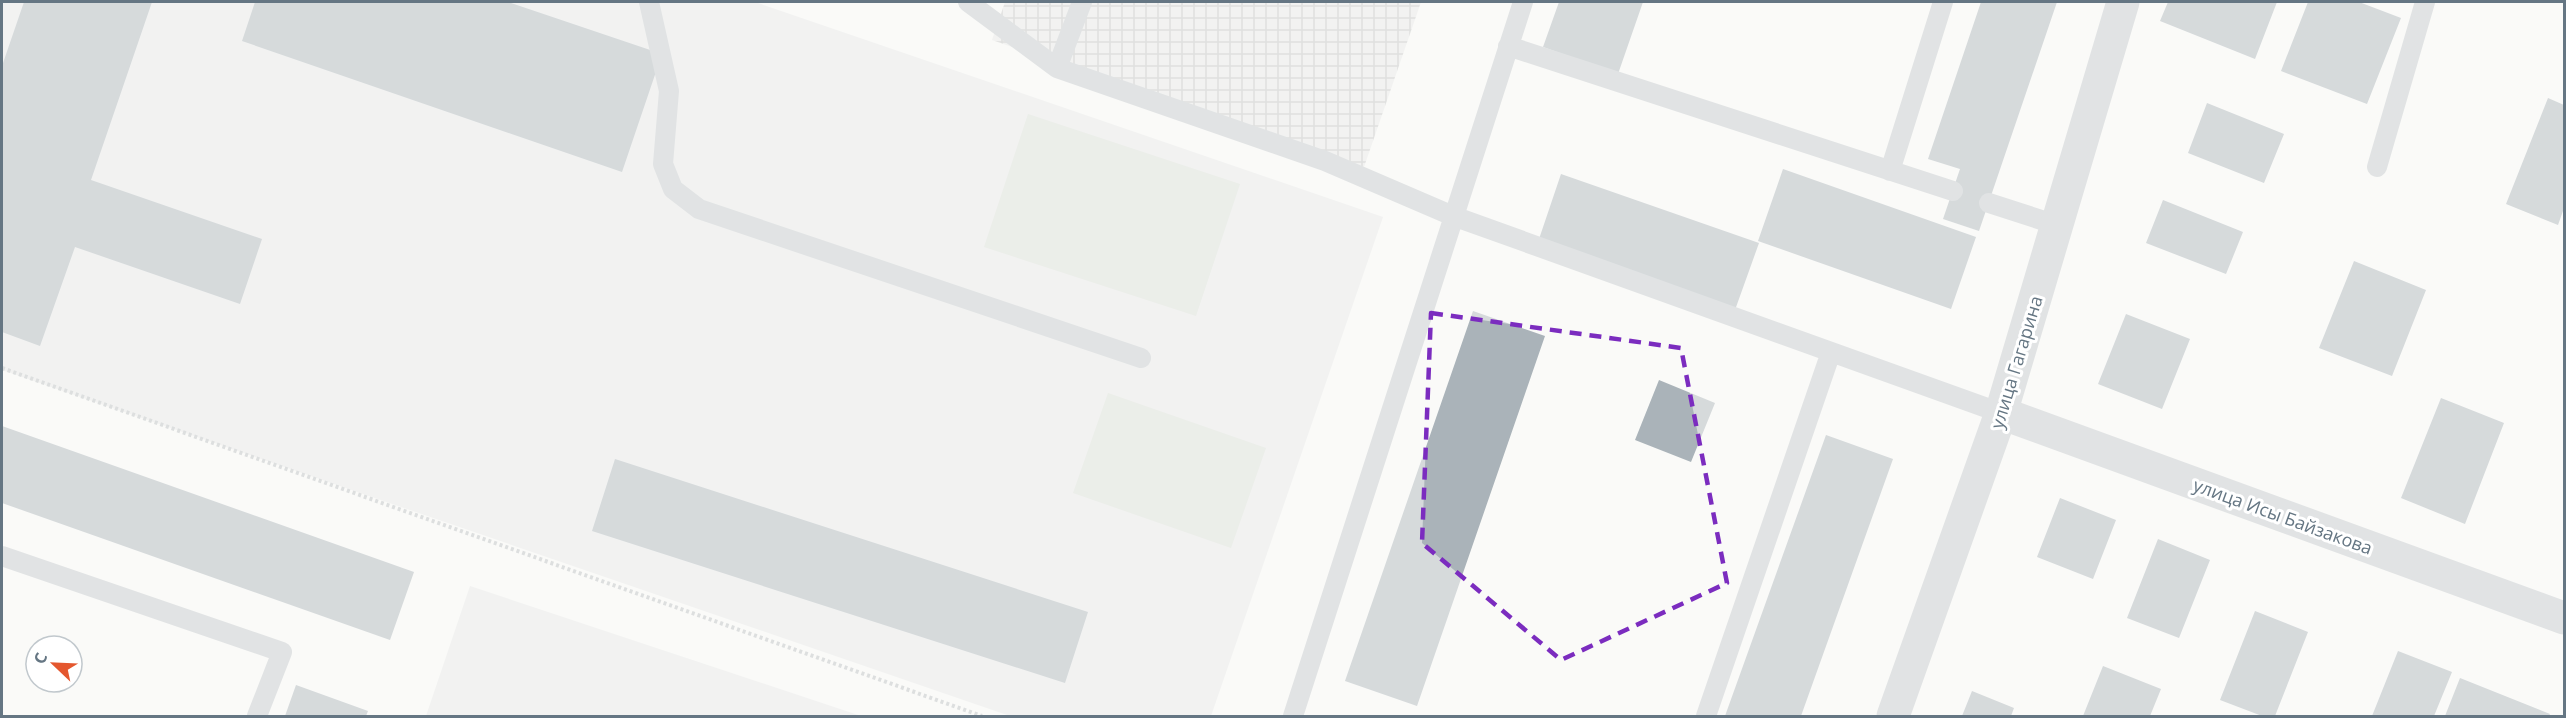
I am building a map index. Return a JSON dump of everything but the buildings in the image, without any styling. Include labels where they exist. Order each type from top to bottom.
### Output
[{"type":"street","name":"улица Гагарина","points":[[1893,717],[2001,413],[2123,2]]},
{"type":"street","name":"улица Исы Байзакова","points":[[2001,413],[2565,618]]},
{"type":"lane","points":[[649,2],[669,91],[663,164],[673,189],[699,209],[1141,358]]},
{"type":"lane","points":[[968,2],[1057,68],[1325,161],[1453,216],[2001,413]]},
{"type":"lane","points":[[1057,68],[1082,2]]},
{"type":"lane","points":[[1293,717],[1523,2]]},
{"type":"lane","points":[[1890,171],[1943,2]]},
{"type":"lane","points":[[2377,166],[2425,2]]},
{"type":"lane","points":[[1508,46],[1953,191]]},
{"type":"lane","points":[[1989,203],[2057,225]]},
{"type":"lane","points":[[1706,717],[1831,352]]},
{"type":"lane","points":[[2,556],[282,652],[257,717]]},
{"type":"path","points":[[2,368],[982,717]]},
{"type":"highlighted area","points":[[1431,313],[1681,348],[1727,583],[1561,660],[1422,543]]},
{"type":"shaded area","points":[[2,2],[755,2],[1383,217],[1211,716],[1010,716],[2,370]]},
{"type":"shaded area","points":[[1005,2],[1421,2],[1364,167],[992,40]]},
{"type":"shaded area","points":[[1028,114],[1240,184],[1196,316],[984,247]]},
{"type":"shaded area","points":[[1108,393],[1266,448],[1231,548],[1073,493]]},
{"type":"shaded area","points":[[470,586],[861,716],[426,716]]}]
